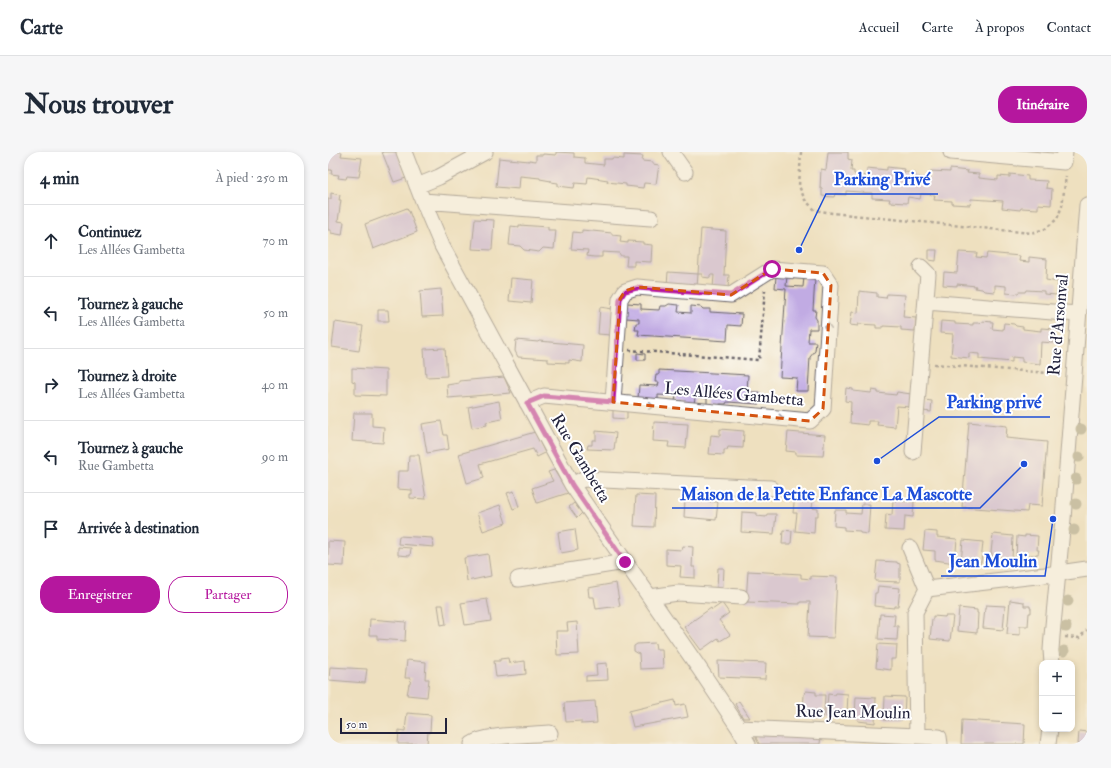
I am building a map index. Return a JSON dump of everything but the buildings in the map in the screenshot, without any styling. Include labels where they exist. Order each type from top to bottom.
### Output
[{"type":"street","name":"Rue Gambetta","points":[[404,152],[442,246],[572,485],[699,668],[748,744]]},
{"type":"street","points":[[417,186],[439,177],[485,152]]},
{"type":"street","points":[[671,152],[685,172]]},
{"type":"street","points":[[951,152],[1064,157]]},
{"type":"street","points":[[423,201],[651,218]]},
{"type":"street","name":"Rue d'Arsonval","points":[[1052,660],[1052,636],[1063,519],[1087,205]]},
{"type":"street","points":[[913,452],[928,274],[921,267]]},
{"type":"street","name":"Les Allées Gambetta","points":[[527,403],[544,396],[810,421],[823,409],[831,286],[823,273],[772,269],[731,295],[637,288],[625,291],[620,299],[613,402]]},
{"type":"street","points":[[926,302],[1078,314]]},
{"type":"street","points":[[572,485],[583,479],[771,488]]},
{"type":"street","points":[[910,548],[927,589],[1057,574],[1087,569]]},
{"type":"street","points":[[518,579],[625,562]]},
{"type":"street","name":"Rue Jean Moulin","points":[[738,728],[917,736],[915,612],[927,589]]},
{"type":"street","points":[[650,597],[678,593],[741,597]]},
{"type":"street","points":[[1048,744],[1050,732]]},
{"type":"street","points":[[472,744],[476,741],[492,737],[550,733]]},
{"type":"street","points":[[917,736],[939,737],[940,744]]},
{"type":"path","points":[[802,152],[799,186],[805,200],[815,210],[1031,233],[1045,229],[1057,219],[1062,206],[1066,176],[1064,157]]},
{"type":"path","points":[[636,351],[759,360],[765,289]]},
{"type":"path","points":[[921,363],[1073,375]]},
{"type":"path","points":[[1052,636],[1079,638],[1087,630]]},
{"type":"highlighted area","points":[[772,269],[823,273],[831,285],[823,409],[810,421],[613,402],[620,299],[625,291],[637,287],[731,295]]},
{"type":"place","name":"Parking Privé","points":[[799,250]]},
{"type":"place","name":"Parking privé","points":[[877,461]]},
{"type":"place","name":"Maison de la Petite Enfance La Mascotte","points":[[1024,464]]},
{"type":"place","name":"Jean Moulin","points":[[1053,519]]},
{"type":"route","points":[[625,562],[572,485],[527,403],[544,396],[613,402],[620,299],[625,291],[637,288],[731,295],[772,269]]}]
